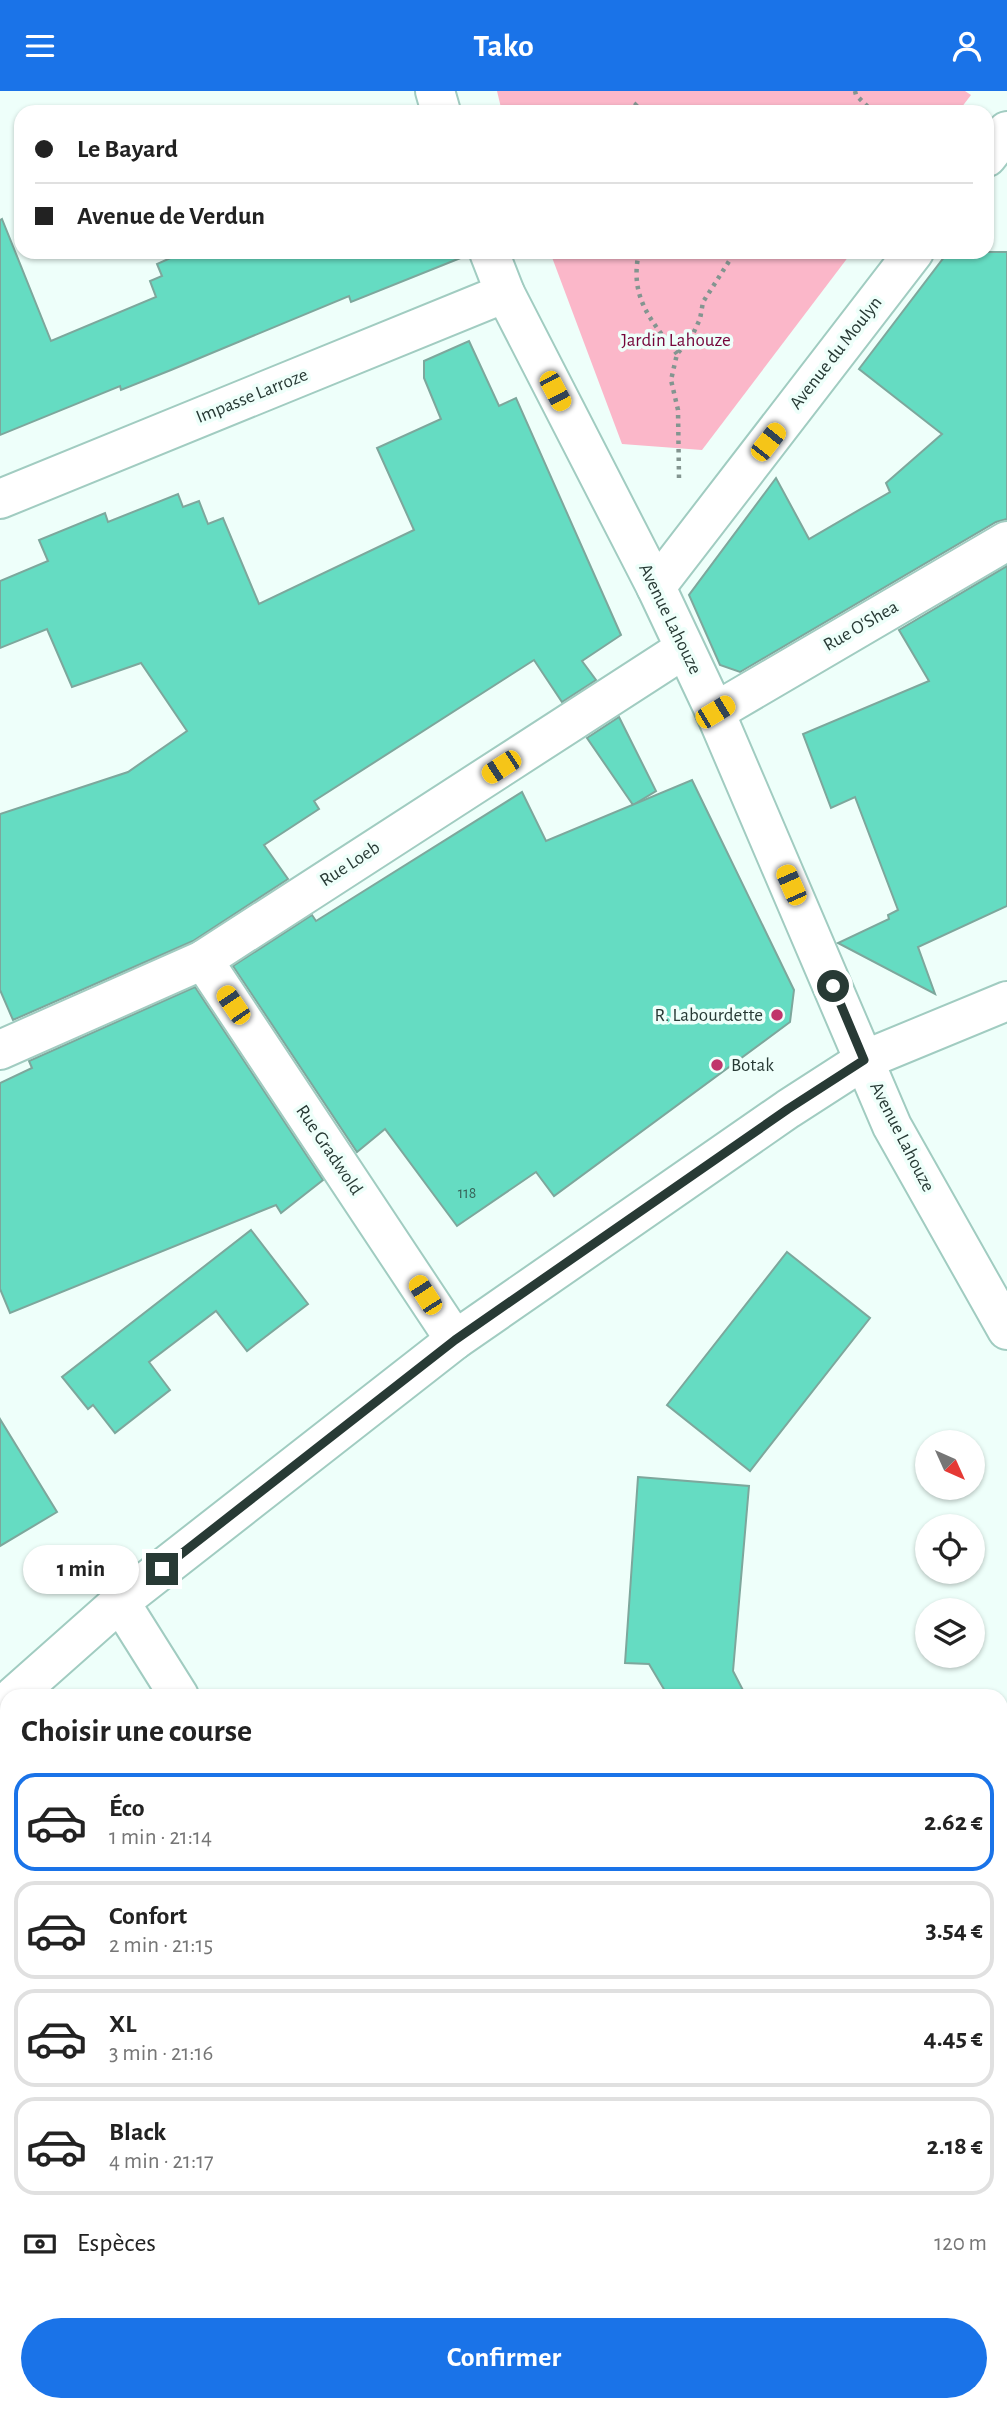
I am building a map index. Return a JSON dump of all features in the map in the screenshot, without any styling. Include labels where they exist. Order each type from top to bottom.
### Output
[{"type":"street","points":[[994,148],[1007,131]]},
{"type":"street","name":"Avenue Lahouze","points":[[492,259],[505,293],[656,587],[715,712],[892,1126],[1007,1330]]},
{"type":"street","name":"Avenue du Moulyn","points":[[656,587],[909,259]]},
{"type":"street","name":"Impasse Larroze","points":[[0,499],[505,293]]},
{"type":"street","name":"Rue O'Shea","points":[[715,712],[1007,541]]},
{"type":"street","name":"Rue Loeb","points":[[0,1050],[203,960],[684,649]]},
{"type":"street","name":"Rue Gradwold","points":[[203,960],[455,1340]]},
{"type":"street","points":[[22,1689],[120,1602],[455,1340],[788,1109],[864,1060],[1007,1001]]},
{"type":"street","points":[[120,1602],[175,1689]]},
{"type":"path","points":[[855,91],[866,105]]},
{"type":"path","points":[[635,105],[639,101]]},
{"type":"path","points":[[637,259],[637,289],[643,311],[677,354]]},
{"type":"path","points":[[703,526],[679,494],[678,410],[671,380],[677,354],[692,337],[700,319],[703,302],[731,259]]},
{"type":"green space","points":[[497,91],[965,91],[971,95],[963,105],[500,105]]},
{"type":"green space","name":"Jardin Lahouze","points":[[553,259],[847,259],[702,450],[622,444]]},
{"type":"building","points":[[2,219],[14,249],[14,259],[18,259],[51,341],[156,297],[150,281],[162,276],[157,264],[168,259],[458,259],[351,302],[349,296],[121,390],[120,386],[0,435]]},
{"type":"building","points":[[994,252],[1007,252],[1007,519],[996,522],[740,672],[720,665],[689,595],[776,478],[809,539],[890,492],[886,483],[942,434],[859,369],[943,259],[994,259]]},
{"type":"building","points":[[469,341],[499,406],[516,398],[621,635],[582,661],[596,680],[562,702],[534,660],[314,801],[319,809],[264,845],[288,879],[193,941],[13,1020],[0,990],[0,814],[128,772],[187,731],[141,663],[72,687],[47,629],[0,648],[0,581],[48,561],[39,540],[105,513],[108,522],[178,494],[183,507],[199,501],[208,524],[223,518],[259,604],[414,530],[377,448],[441,419],[424,378],[424,361]]},
{"type":"building","points":[[1007,566],[1007,906],[918,947],[935,994],[838,943],[889,919],[888,915],[898,910],[855,797],[831,808],[803,734],[929,681],[899,630]]},
{"type":"building","points":[[619,717],[656,791],[633,805],[587,738]]},
{"type":"building","points":[[692,780],[794,990],[790,1022],[554,1196],[536,1172],[457,1226],[385,1129],[357,1152],[233,966],[312,915],[316,921],[522,792],[546,841]]},
{"type":"building","points":[[195,987],[323,1180],[281,1213],[276,1205],[10,1313],[0,1289],[0,1083],[32,1068],[29,1061]]},
{"type":"building","points":[[251,1230],[308,1304],[247,1351],[216,1311],[149,1362],[170,1390],[115,1433],[93,1405],[88,1409],[62,1377]]},
{"type":"building","points":[[787,1252],[870,1318],[750,1471],[667,1405]]},
{"type":"building","points":[[0,1419],[57,1512],[0,1546]]},
{"type":"building","points":[[638,1477],[749,1486],[733,1671],[742,1689],[664,1689],[649,1664],[625,1663]]},
{"type":"place","name":"R. Labourdette","points":[[777,1015]]},
{"type":"place","name":"Botak","points":[[717,1065]]},
{"type":"route","points":[[162,1569],[455,1340],[788,1109],[864,1060],[833,986]]}]
